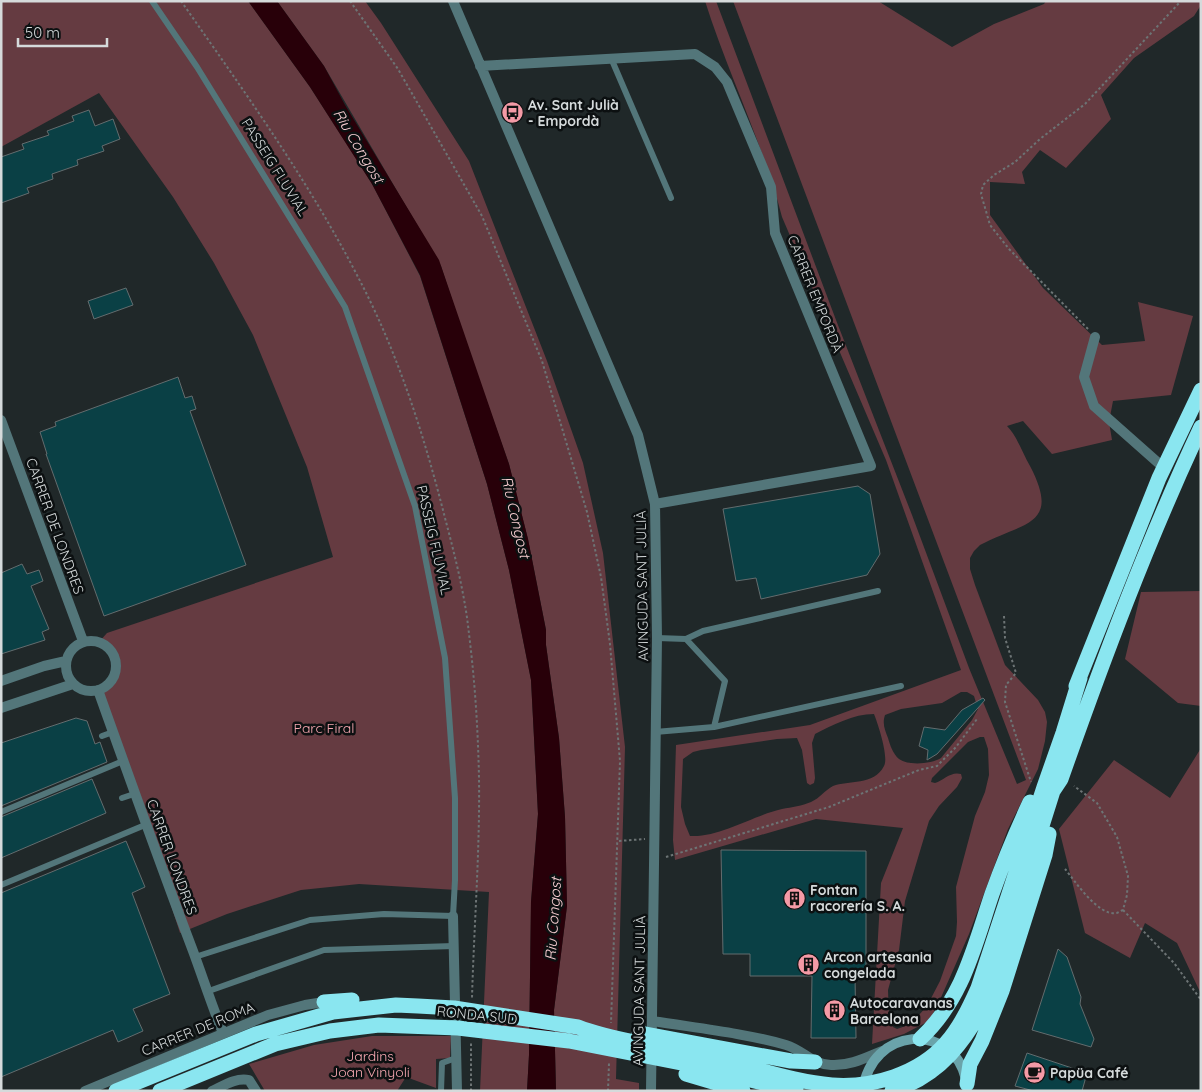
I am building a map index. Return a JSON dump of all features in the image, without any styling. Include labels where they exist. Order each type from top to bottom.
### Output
[{"type":"highway","points":[[892,1091],[916,1081],[940,1064],[960,1045],[975,1024],[988,997],[1006,922],[1080,678],[1099,626],[1164,468],[1201,390]]},
{"type":"highway","points":[[1006,922],[1053,791],[1061,779],[1102,662],[1132,585],[1175,482],[1201,427]]},
{"type":"highway","points":[[920,1039],[934,1026],[962,982],[1011,844],[1036,790],[1056,733],[1080,678]]},
{"type":"highway","points":[[967,1088],[970,1064],[982,1041],[1002,991],[1045,855],[1060,793],[1061,779]]},
{"type":"highway","name":"RONDA SUD","points":[[116,1091],[256,1034],[333,1012],[396,1005],[454,1008],[578,1027],[596,1027],[681,1056],[801,1086],[869,1084],[889,1079],[908,1071],[930,1057],[945,1044],[969,1009],[1006,922]]},
{"type":"highway","points":[[324,1002],[367,999],[396,1005]]},
{"type":"highway","name":"RONDA SUD","points":[[160,1091],[275,1044],[340,1030],[379,1025],[458,1028],[681,1056]]},
{"type":"highway","points":[[681,1056],[814,1062]]},
{"type":"highway","points":[[681,1056],[743,1091]]},
{"type":"street","name":"AVINGUDA SANT JULIÀ","points":[[453,1],[638,435],[655,504],[657,638],[651,1091]]},
{"type":"street","name":"CARRER EMPORDÀ","points":[[480,66],[695,54],[715,66],[727,82],[771,187],[776,233],[871,466],[655,504]]},
{"type":"street","points":[[1095,338],[1084,377],[1094,406],[1164,468]]},
{"type":"street","name":"CARRER DE LONDRES","points":[[1,420],[83,641]]},
{"type":"street","points":[[83,641],[100,641],[113,652],[116,661],[116,671],[113,679],[107,686],[98,690],[80,689],[73,684],[68,676],[66,661],[75,646],[83,641]]},
{"type":"street","points":[[1,681],[44,666],[66,661]]},
{"type":"street","points":[[1,708],[73,684]]},
{"type":"street","name":"CARRER LONDRES","points":[[98,690],[145,825],[195,957],[206,992],[223,1033]]},
{"type":"street","name":"PASSEIG FLUVIAL","points":[[453,916],[457,1091]]},
{"type":"street","name":"CARRER DE ROMA","points":[[85,1091],[268,1015],[324,1002]]},
{"type":"street","points":[[653,1021],[764,1040],[788,1046],[814,1062],[830,1065],[855,1063],[893,1044],[906,1040],[920,1039],[940,1045],[958,1060],[964,1073],[967,1088]]},
{"type":"street","points":[[863,1091],[865,1077],[871,1063],[882,1051]]},
{"type":"street","points":[[212,1091],[243,1079],[249,1080],[256,1091]]},
{"type":"lane","name":"PASSEIG FLUVIAL","points":[[152,1],[198,67],[345,307],[415,506],[445,658],[455,798],[453,916]]},
{"type":"lane","points":[[611,58],[671,198]]},
{"type":"lane","points":[[657,638],[686,639],[703,631],[878,591]]},
{"type":"lane","points":[[686,639],[725,681],[714,727]]},
{"type":"lane","points":[[655,732],[714,727],[902,686]]},
{"type":"lane","points":[[102,736],[112,732]]},
{"type":"lane","points":[[1,812],[122,761]]},
{"type":"lane","points":[[122,798],[134,794]]},
{"type":"lane","points":[[1,885],[145,825]]},
{"type":"lane","points":[[195,957],[310,920],[384,914],[453,916]]},
{"type":"lane","points":[[206,992],[324,950],[454,946]]},
{"type":"lane","points":[[441,1091],[442,1063],[456,1058]]},
{"type":"path","points":[[181,1],[286,154],[324,215],[359,278],[397,363],[428,451],[451,540],[469,631],[476,705],[479,780],[472,997]]},
{"type":"path","points":[[350,1],[398,69],[482,216],[542,361],[587,512],[601,577],[610,644],[620,761],[611,1028]]},
{"type":"path","points":[[1095,338],[1009,249],[990,225],[981,194],[983,185],[994,175],[1015,162],[1040,139],[1085,104],[1181,1]]},
{"type":"path","points":[[1004,616],[1005,638],[1016,673],[1006,685],[1005,702],[1031,782]]},
{"type":"path","points":[[654,861],[829,807],[919,770],[937,766],[956,747],[977,719]]},
{"type":"path","points":[[1061,779],[1079,788],[1097,803],[1117,837],[1128,876],[1128,895],[1123,910],[1116,913],[1107,912],[1094,903],[1065,870]]},
{"type":"path","points":[[618,842],[654,839]]},
{"type":"path","points":[[1123,910],[1174,963],[1201,1000]]},
{"type":"path","points":[[608,1091],[609,1057]]},
{"type":"green space","name":"Parc Firal","points":[[1,1],[248,1],[310,87],[372,184],[420,276],[487,484],[509,570],[531,680],[538,814],[531,902],[527,1091],[480,1091],[489,892],[359,884],[301,890],[227,914],[180,933],[98,690],[111,679],[117,666],[113,653],[100,641],[107,633],[333,557],[307,467],[253,335],[214,263],[173,197],[99,93],[1,147]]},
{"type":"green space","points":[[277,1],[365,1],[381,23],[469,161],[547,361],[583,463],[603,553],[625,747],[616,1079],[639,1083],[639,1091],[556,1091],[554,1010],[567,906],[565,817],[559,738],[546,645],[546,630],[528,539],[509,464],[441,266],[324,66]]},
{"type":"green space","points":[[705,1],[716,1],[969,668],[1017,784],[1026,780],[733,1],[878,1],[952,47],[994,24],[1044,4],[1046,1],[1201,1],[1201,5],[1194,16],[1134,58],[1101,95],[1111,119],[1066,168],[1040,150],[1022,172],[1025,184],[990,182],[990,215],[1043,288],[1102,345],[1145,341],[1138,302],[1193,316],[1171,395],[1113,401],[1109,422],[1112,440],[1052,454],[1023,421],[1007,426],[1017,440],[1030,466],[1039,486],[1042,501],[1039,512],[1033,520],[980,545],[970,558],[970,569],[1005,665],[1038,700],[1045,712],[1047,722],[1045,741],[1038,769],[1008,829],[969,934],[929,1021],[904,1034],[872,1044],[881,883],[903,828],[816,819],[675,860],[673,840],[676,745],[810,725],[961,670],[886,460],[782,217],[765,162]],"holes":[[[961,692],[967,692],[974,696],[978,709],[972,720],[941,758],[932,762],[920,763],[908,763],[899,759],[892,749],[885,730],[885,715],[901,709],[942,703]],[[866,714],[874,714],[885,755],[884,766],[874,777],[833,786],[814,800],[771,812],[724,830],[701,836],[690,836],[681,807],[683,759],[693,752],[777,739],[797,738],[802,750],[807,783],[810,785],[814,783],[815,778],[812,743],[815,734],[843,721]],[[984,737],[988,749],[989,775],[985,792],[975,816],[956,887],[956,936],[940,981],[927,1006],[911,1024],[897,1029],[893,1027],[889,1018],[888,990],[899,950],[905,901],[929,821],[939,806],[957,787],[962,778],[961,774],[957,773],[935,783],[931,782],[932,778],[968,742]]]},
{"type":"green space","points":[[1201,591],[1201,706],[1178,703],[1125,659],[1141,592]]},
{"type":"green space","points":[[1201,748],[1201,994],[1177,943],[1145,923],[1130,958],[1085,933],[1059,829],[1114,760],[1170,798]]},
{"type":"green space","name":"Jardins Joan Vinyoli","points":[[372,1036],[451,1036],[450,1058],[436,1059],[436,1088],[406,1077],[397,1091],[265,1091],[249,1064],[314,1045]]},
{"type":"water","name":"Riu Congost","points":[[248,1],[277,1],[324,66],[345,105],[439,260],[509,464],[528,539],[546,630],[546,645],[559,738],[565,817],[567,906],[554,1010],[556,1091],[527,1091],[531,902],[538,814],[531,680],[509,570],[487,484],[420,275],[372,184],[310,87]]},
{"type":"building","points":[[89,110],[95,126],[113,119],[120,139],[102,146],[104,151],[77,160],[78,165],[52,174],[53,179],[27,188],[29,193],[1,203],[1,157],[24,149],[22,144],[49,135],[47,131],[74,121],[72,116]]},
{"type":"building","points":[[126,288],[133,305],[94,319],[88,301]]},
{"type":"building","points":[[178,377],[185,398],[192,396],[196,409],[190,411],[246,565],[104,616],[46,454],[40,432],[56,426],[55,422]]},
{"type":"building","points":[[858,486],[870,494],[880,554],[867,575],[761,599],[756,578],[736,581],[723,509]]},
{"type":"building","points":[[22,564],[27,574],[39,570],[43,581],[31,586],[49,629],[42,632],[45,640],[1,654],[1,573]]},
{"type":"building","points":[[983,698],[985,700],[937,754],[927,760],[928,750],[919,746],[924,727],[945,730],[962,710]]},
{"type":"building","points":[[76,718],[87,721],[95,744],[100,742],[107,762],[1,806],[1,743]]},
{"type":"building","points":[[92,779],[106,813],[1,858],[1,817]]},
{"type":"building","points":[[126,841],[145,887],[132,893],[170,994],[133,1009],[143,1031],[118,1042],[113,1030],[1,1077],[1,893]]},
{"type":"building","name":"Fontan racorería S. A.","points":[[721,850],[866,851],[866,977],[855,976],[856,1038],[811,1038],[812,976],[750,976],[750,954],[723,954]]},
{"type":"building","points":[[1058,949],[1067,957],[1081,997],[1080,1004],[1094,1039],[1091,1047],[1032,1030]]},
{"type":"building","points":[[1027,1053],[1087,1073],[1082,1091],[1034,1091],[1015,1086]]},
{"type":"place","name":"Av. Sant Julià - Empordà","points":[[512,113]]},
{"type":"place","name":"Fontan racorería S. A.","points":[[794,898]]},
{"type":"place","name":"Arcon artesania congelada","points":[[808,965]]},
{"type":"place","name":"Autocaravanas Barcelona","points":[[834,1011]]},
{"type":"place","name":"Papüa Café","points":[[1034,1073]]}]
